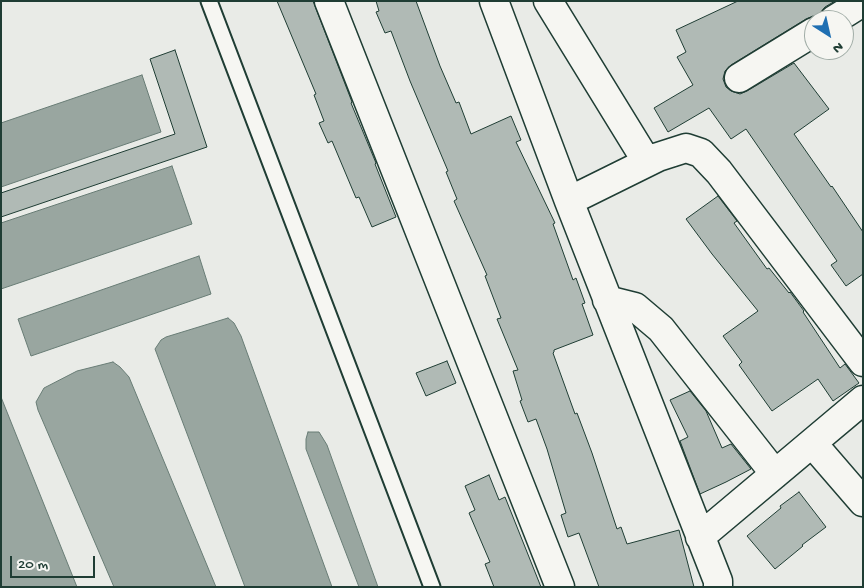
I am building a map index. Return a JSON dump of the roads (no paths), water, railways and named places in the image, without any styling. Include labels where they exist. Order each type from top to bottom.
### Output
[{"type":"street","points":[[329,1],[560,587]]},
{"type":"street","points":[[494,1],[607,300],[718,581],[718,587]]},
{"type":"street","points":[[548,1],[647,162]]},
{"type":"street","points":[[850,10],[863,2]]},
{"type":"street","points":[[739,78],[804,38]]},
{"type":"street","points":[[569,201],[658,157],[686,148],[701,153],[719,172],[863,362]]},
{"type":"street","points":[[607,300],[635,307],[661,329],[775,474]]},
{"type":"street","points":[[700,537],[863,400]]},
{"type":"street","points":[[812,443],[863,502]]},
{"type":"lane","points":[[209,1],[432,587]]}]
